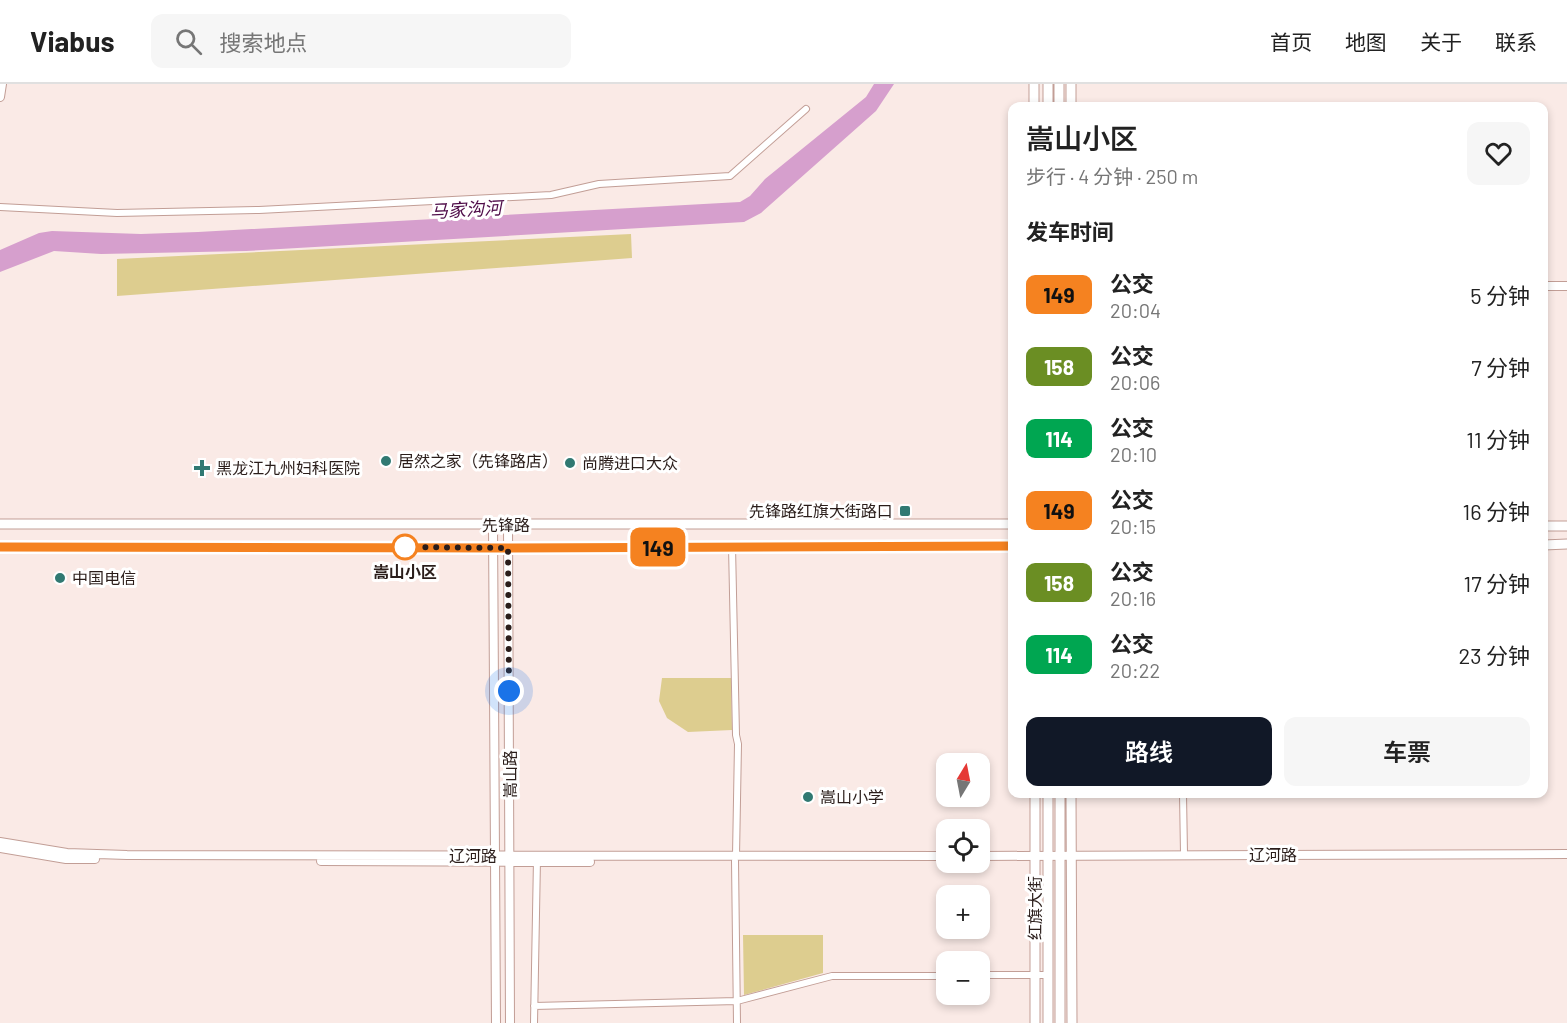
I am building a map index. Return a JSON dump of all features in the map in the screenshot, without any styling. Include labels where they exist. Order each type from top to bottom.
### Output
[{"type":"main road","points":[[0,97],[2,84]]},
{"type":"main road","points":[[1034,84],[1034,102]]},
{"type":"main road","points":[[1048,84],[1048,102]]},
{"type":"main road","points":[[1059,84],[1059,102]]},
{"type":"main road","points":[[1071,84],[1071,102]]},
{"type":"main road","points":[[1548,286],[1567,286]]},
{"type":"main road","name":"先锋路","points":[[0,524],[1008,524]]},
{"type":"main road","name":"嵩山路","points":[[493,525],[496,1023]]},
{"type":"main road","name":"嵩山路","points":[[508,525],[510,1023]]},
{"type":"main road","points":[[1548,526],[1567,526]]},
{"type":"main road","points":[[1548,544],[1567,544]]},
{"type":"main road","name":"先锋路","points":[[0,547],[1008,546]]},
{"type":"main road","name":"红旗大街","points":[[1035,798],[1035,1023]]},
{"type":"main road","name":"红旗大街","points":[[1048,798],[1048,1023]]},
{"type":"main road","name":"红旗大街","points":[[1060,798],[1072,1023]]},
{"type":"main road","name":"红旗大街","points":[[1060,1023],[1065,858],[1071,798]]},
{"type":"main road","name":"辽河路","points":[[0,842],[67,853],[115,855],[496,860]]},
{"type":"main road","name":"辽河路","points":[[0,849],[66,859],[537,860],[936,856]]},
{"type":"main road","name":"辽河路","points":[[1065,858],[1184,854],[1567,854]]},
{"type":"main road","name":"辽河路","points":[[990,856],[1567,859]]},
{"type":"main road","name":"辽河路","points":[[736,858],[936,861]]},
{"type":"main road","name":"辽河路","points":[[990,860],[1035,858]]},
{"type":"street","points":[[0,207],[117,213],[259,210],[551,195],[599,184],[730,176],[806,109]]},
{"type":"street","points":[[732,546],[738,744],[737,1023]]},
{"type":"street","points":[[1183,798],[1184,854]]},
{"type":"street","points":[[534,1023],[537,860]]},
{"type":"street","points":[[990,975],[1048,975]]},
{"type":"street","points":[[534,1006],[737,1001],[832,976],[936,976]]},
{"type":"shaded area","points":[[874,84],[894,84],[876,111],[761,213],[744,222],[246,251],[101,254],[54,251],[0,272],[0,250],[39,233],[52,231],[141,234],[198,232],[740,202],[866,97]]},
{"type":"shaded area","points":[[631,234],[632,258],[117,296],[117,259]]},
{"type":"shaded area","points":[[662,678],[731,678],[732,730],[688,732],[667,718],[659,701]]},
{"type":"shaded area","points":[[743,935],[823,935],[823,973],[744,995]]},
{"type":"bus line","name":"149","points":[[0,547],[1008,546]]},
{"type":"place","name":"居然之家（先锋路店）","points":[[386,461]]},
{"type":"place","name":"尚腾进口大众","points":[[570,463]]},
{"type":"place","name":"黑龙江九州妇科医院","points":[[202,468]]},
{"type":"place","name":"先锋路红旗大街路口","points":[[905,511]]},
{"type":"place","name":"嵩山小区","points":[[405,547]]},
{"type":"place","name":"中国电信","points":[[60,578]]},
{"type":"place","name":"嵩山小学","points":[[808,797]]},
{"type":"route","points":[[405,547],[399,547],[508,548],[509,691]]},
{"type":"water label","name":"马家沟河","points":[[466,210]]}]
